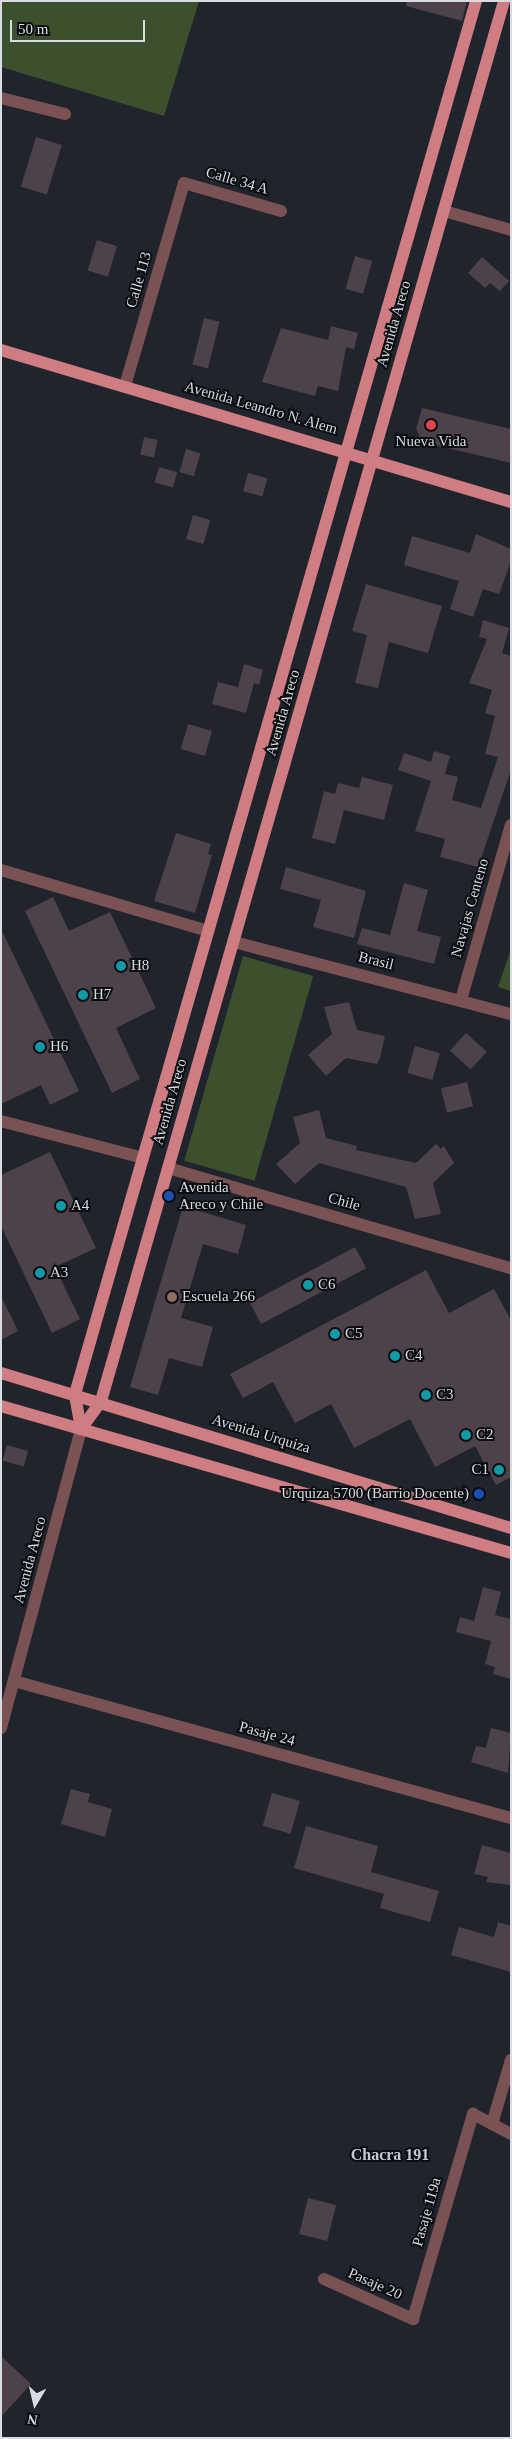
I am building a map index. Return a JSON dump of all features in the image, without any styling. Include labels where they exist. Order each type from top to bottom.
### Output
[{"type":"main road","name":"Avenida Areco","points":[[81,1429],[75,1394],[476,1]]},
{"type":"main road","name":"Avenida Areco","points":[[81,1429],[101,1401],[504,1]]},
{"type":"main road","name":"Avenida Leandro N. Alem","points":[[1,350],[347,450],[372,460],[511,502]]},
{"type":"main road","name":"Avenida Urquiza","points":[[1,1372],[101,1401],[511,1528]]},
{"type":"main road","points":[[1,1406],[511,1553]]},
{"type":"street","points":[[1,98],[65,114]]},
{"type":"street","name":"Calle 34 A","points":[[184,183],[281,211]]},
{"type":"street","name":"Calle 113","points":[[125,386],[184,183]]},
{"type":"street","points":[[444,211],[511,230]]},
{"type":"street","name":"Navajas Centeno","points":[[461,1000],[511,825]]},
{"type":"street","points":[[1,870],[208,931]]},
{"type":"street","name":"Brasil","points":[[234,942],[511,1014]]},
{"type":"street","points":[[1,1121],[142,1158]]},
{"type":"street","name":"Chile","points":[[168,1168],[511,1268]]},
{"type":"street","name":"Avenida Areco","points":[[1,1728],[81,1429]]},
{"type":"street","name":"Pasaje 24","points":[[14,1681],[511,1818]]},
{"type":"street","points":[[511,2060],[492,2124],[511,2134]]},
{"type":"street","name":"Pasaje 119a","points":[[413,2319],[473,2114],[492,2124]]},
{"type":"street","name":"Pasaje 20","points":[[324,2279],[413,2319]]},
{"type":"green space","points":[[1,1],[199,1],[164,116],[1,67]]},
{"type":"green space","points":[[511,949],[511,991],[498,987]]},
{"type":"green space","points":[[243,956],[313,976],[254,1181],[184,1161]]},
{"type":"building","points":[[407,1],[467,1],[462,21],[406,6]]},
{"type":"building","points":[[36,137],[62,145],[47,195],[21,187]]},
{"type":"building","points":[[97,240],[117,246],[108,277],[88,271]]},
{"type":"building","points":[[355,256],[372,261],[363,294],[346,289]]},
{"type":"building","points":[[482,257],[509,281],[500,291],[490,283],[485,288],[468,273]]},
{"type":"building","points":[[204,318],[220,322],[208,368],[192,365]]},
{"type":"building","points":[[331,326],[358,333],[354,349],[346,347],[338,391],[318,386],[315,396],[262,382],[281,328],[328,340]]},
{"type":"building","points":[[422,408],[511,429],[511,463],[422,442],[416,429]]},
{"type":"building","points":[[144,437],[158,440],[154,458],[140,455]]},
{"type":"building","points":[[186,449],[200,453],[194,476],[179,472]]},
{"type":"building","points":[[159,467],[177,472],[173,488],[155,482]]},
{"type":"building","points":[[248,473],[267,478],[262,497],[243,491]]},
{"type":"building","points":[[193,515],[210,520],[203,544],[186,539]]},
{"type":"building","points":[[476,534],[511,549],[511,561],[499,594],[483,589],[473,617],[450,609],[459,581],[404,565],[412,536],[470,553]]},
{"type":"building","points":[[366,584],[442,606],[428,653],[389,642],[378,688],[355,683],[367,635],[352,631]]},
{"type":"building","points":[[483,620],[509,628],[502,653],[511,656],[511,770],[478,867],[440,857],[445,839],[415,831],[431,781],[398,770],[404,753],[431,762],[434,751],[450,756],[445,774],[458,777],[452,800],[481,808],[498,757],[485,754],[495,716],[485,713],[492,690],[469,683],[487,639],[479,637]]},
{"type":"building","points":[[244,664],[263,670],[259,685],[254,683],[246,713],[212,704],[218,682],[238,687]]},
{"type":"building","points":[[188,724],[212,731],[205,756],[181,749]]},
{"type":"building","points":[[362,777],[393,785],[384,820],[344,810],[335,844],[312,838],[324,791],[335,794],[338,783],[359,788]]},
{"type":"building","points":[[176,833],[211,844],[208,854],[212,855],[195,913],[154,901]]},
{"type":"building","points":[[286,867],[366,891],[354,938],[313,927],[321,900],[280,889]]},
{"type":"building","points":[[404,883],[428,890],[417,931],[441,937],[434,964],[357,944],[362,928],[390,935]]},
{"type":"building","points":[[53,897],[69,931],[110,912],[156,1008],[116,1028],[140,1079],[112,1093],[25,911]]},
{"type":"building","name":"H6","points":[[1,929],[79,1091],[50,1105],[41,1085],[1,1104]]},
{"type":"building","points":[[349,1002],[357,1030],[385,1036],[380,1058],[377,1064],[346,1058],[326,1076],[308,1055],[332,1034],[324,1007]]},
{"type":"building","points":[[466,1033],[487,1052],[471,1070],[450,1051]]},
{"type":"building","points":[[415,1046],[440,1053],[432,1080],[407,1073]]},
{"type":"building","points":[[467,1082],[473,1106],[447,1113],[441,1089]]},
{"type":"building","points":[[319,1110],[326,1138],[357,1146],[356,1150],[416,1163],[436,1144],[441,1149],[444,1146],[454,1163],[433,1183],[441,1214],[415,1219],[406,1187],[319,1163],[295,1184],[276,1164],[300,1143],[293,1117]]},
{"type":"building","points":[[50,1152],[96,1248],[55,1267],[80,1319],[52,1333],[1,1226],[1,1175]]},
{"type":"building","points":[[183,1206],[246,1225],[238,1254],[203,1244],[181,1318],[213,1327],[202,1367],[169,1358],[158,1395],[130,1387]]},
{"type":"building","name":"C6","points":[[355,1247],[366,1268],[261,1324],[250,1303]]},
{"type":"building","points":[[426,1270],[449,1313],[494,1289],[511,1320],[511,1477],[496,1485],[475,1446],[435,1467],[410,1419],[354,1448],[331,1404],[295,1423],[273,1382],[243,1398],[230,1374]]},
{"type":"building","points":[[1,1296],[18,1331],[1,1340]]},
{"type":"building","points":[[7,1445],[28,1451],[24,1466],[3,1460]]},
{"type":"building","points":[[483,1587],[501,1592],[495,1615],[511,1619],[511,1679],[493,1674],[495,1667],[485,1664],[491,1641],[456,1632],[460,1617],[474,1621]]},
{"type":"building","points":[[491,1728],[511,1733],[508,1773],[471,1762],[476,1746],[486,1748]]},
{"type":"building","points":[[71,1789],[90,1794],[88,1802],[112,1809],[105,1837],[61,1824]]},
{"type":"building","points":[[272,1793],[300,1801],[291,1834],[263,1826]]},
{"type":"building","points":[[306,1826],[378,1846],[371,1872],[439,1891],[430,1922],[380,1908],[384,1894],[294,1868]]},
{"type":"building","points":[[482,1845],[511,1853],[511,1885],[486,1882],[488,1877],[474,1874]]},
{"type":"building","points":[[498,1922],[511,1926],[511,1972],[451,1955],[459,1927],[494,1937]]},
{"type":"building","points":[[308,2198],[336,2205],[327,2241],[299,2234]]},
{"type":"building","points":[[1,2356],[31,2384],[1,2417]]},
{"type":"place","name":"Nueva Vida","points":[[431,425]]},
{"type":"place","name":"H8","points":[[121,966]]},
{"type":"place","name":"H7","points":[[83,995]]},
{"type":"place","name":"H6","points":[[40,1047]]},
{"type":"place","name":"Avenida Areco y Chile","points":[[169,1196]]},
{"type":"place","name":"A4","points":[[61,1206]]},
{"type":"place","name":"A3","points":[[40,1273]]},
{"type":"place","name":"C6","points":[[308,1285]]},
{"type":"place","name":"Escuela 266","points":[[172,1297]]},
{"type":"place","name":"C5","points":[[335,1334]]},
{"type":"place","name":"C4","points":[[395,1356]]},
{"type":"place","name":"C3","points":[[426,1395]]},
{"type":"place","name":"C2","points":[[466,1435]]},
{"type":"place","name":"C1","points":[[499,1470]]},
{"type":"place","name":"Urquiza 5700 (Barrio Docente)","points":[[479,1494]]},
{"type":"district","name":"Chacra 191","points":[[390,2155]]}]
